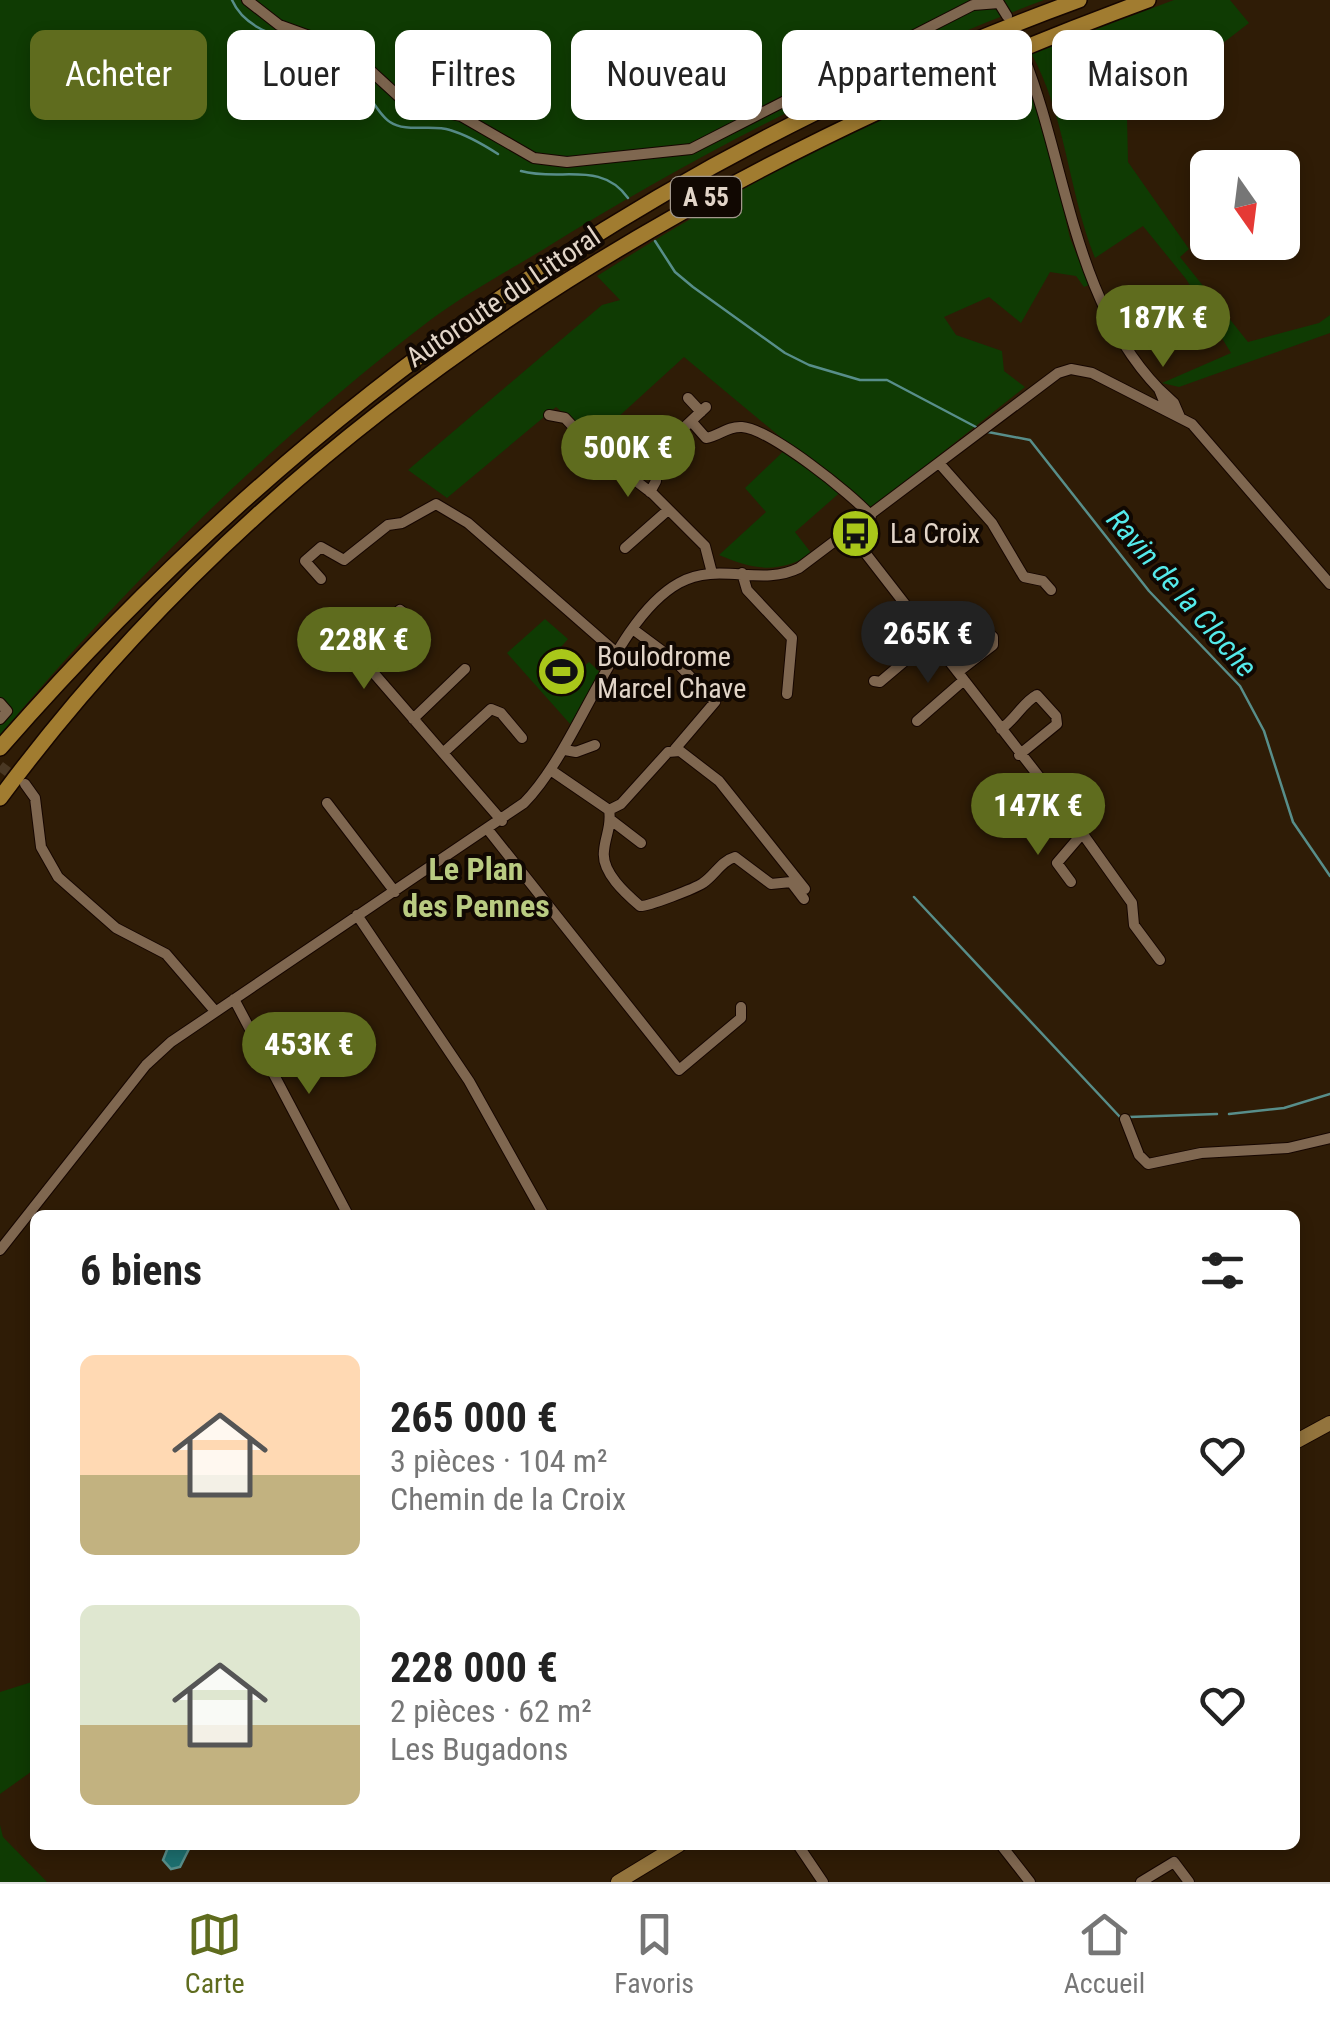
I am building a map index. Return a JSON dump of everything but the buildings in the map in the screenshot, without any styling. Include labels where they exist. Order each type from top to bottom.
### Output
[{"type":"highway","name":"Autoroute du Littoral","points":[[0,748],[74,663],[224,514],[357,402],[508,290],[696,175],[848,96],[1079,0]]},
{"type":"highway","name":"Autoroute du Littoral","points":[[0,798],[90,682],[165,601],[308,472],[468,347],[663,221],[808,143],[1023,46],[1148,0]]},
{"type":"main road","points":[[1300,1439],[1330,1423]]},
{"type":"main road","points":[[618,1882],[670,1850]]},
{"type":"street","points":[[247,0],[279,24],[348,50],[408,106],[461,116],[513,149],[550,162],[658,156],[691,149],[972,5],[1007,7]]},
{"type":"street","points":[[1032,76],[1086,264],[1139,367],[1174,402],[1180,417]]},
{"type":"street","points":[[32,1210],[146,1066],[234,998],[502,821],[552,770],[634,630],[670,588],[712,573],[768,576],[792,571],[850,532],[1048,379],[1066,370],[1092,373],[1196,427],[1330,584]]},
{"type":"street","points":[[1159,389],[1168,411]]},
{"type":"street","points":[[650,492],[656,481],[656,455],[704,410],[688,398]]},
{"type":"street","points":[[548,415],[565,418],[594,449],[650,492],[705,546],[712,573]]},
{"type":"street","points":[[691,422],[708,438],[739,427],[774,437],[856,500],[870,516]]},
{"type":"street","points":[[939,463],[992,523],[1022,574],[1043,581],[1052,590]]},
{"type":"street","points":[[320,579],[306,561],[321,547],[344,560],[388,525],[404,522],[436,504],[468,523],[619,654]]},
{"type":"street","points":[[625,548],[668,510]]},
{"type":"street","points":[[850,532],[1132,903],[1134,925],[1160,960]]},
{"type":"street","points":[[742,574],[744,586],[792,638],[787,694]]},
{"type":"street","points":[[352,648],[400,610],[416,624]]},
{"type":"street","points":[[917,721],[993,645],[993,637],[978,625],[940,649]]},
{"type":"street","points":[[336,628],[502,821]]},
{"type":"street","points":[[634,630],[673,659],[715,702],[675,750],[668,752],[610,815],[604,859],[611,874],[640,906],[650,907],[683,889],[698,887],[735,857],[771,884],[791,882],[805,894],[719,781],[675,750]]},
{"type":"street","points":[[874,681],[880,682],[932,638]]},
{"type":"street","points":[[413,719],[465,669]]},
{"type":"street","points":[[1002,729],[1016,720],[1026,703],[1037,695],[1056,716],[1056,724],[1019,755]]},
{"type":"street","points":[[0,703],[7,710],[0,719]]},
{"type":"street","points":[[441,750],[486,703]]},
{"type":"street","points":[[441,750],[490,709],[501,713],[522,738]]},
{"type":"street","points":[[565,750],[576,752],[595,745]]},
{"type":"street","points":[[552,770],[641,843]]},
{"type":"street","points":[[25,784],[35,798],[41,847],[58,877],[116,928],[166,954],[215,1012]]},
{"type":"street","points":[[327,803],[395,892]]},
{"type":"street","points":[[489,831],[678,1070],[741,1018],[741,1007]]},
{"type":"street","points":[[1071,882],[1057,863],[1081,835]]},
{"type":"street","points":[[357,915],[468,1081],[541,1210]]},
{"type":"street","points":[[234,998],[345,1210]]},
{"type":"street","points":[[1125,1119],[1134,1146],[1148,1164],[1202,1153],[1296,1147],[1330,1138]]},
{"type":"street","points":[[0,1250],[30,1212]]},
{"type":"street","points":[[801,1850],[823,1882]]},
{"type":"street","points":[[1005,1850],[1030,1882]]},
{"type":"street","points":[[1141,1882],[1174,1862],[1189,1882]]},
{"type":"green space","points":[[0,0],[1044,0],[968,30],[782,30],[782,115],[664,178],[486,284],[443,311],[370,367],[203,516],[99,623],[0,735]]},
{"type":"green space","points":[[1174,0],[1230,0],[1249,23],[1224,42],[1224,30],[1093,30]]},
{"type":"green space","points":[[1052,45],[1052,102],[1043,77],[1032,53]]},
{"type":"green space","points":[[1032,96],[1042,118],[1070,238],[1089,285],[1084,287],[1076,276],[1050,272],[1021,323],[989,297],[944,317],[956,335],[1002,351],[1004,371],[1025,387],[870,510],[844,489],[795,532],[812,554],[777,567],[744,564],[719,555],[766,512],[745,488],[790,445],[684,357],[593,440],[556,407],[447,498],[408,470],[602,305],[620,300],[597,276],[802,158],[879,120],[1032,120]]},
{"type":"green space","points":[[1058,120],[1127,120],[1128,162],[1189,249],[1180,257],[1248,342],[1319,323],[1330,315],[1330,333],[1179,387],[1162,383],[1231,353],[1186,279],[1143,226],[1095,258]]},
{"type":"green space","name":"Boulodrome Marcel Chave","points":[[545,619],[568,639],[561,647],[583,667],[589,662],[602,674],[571,725],[507,653]]},
{"type":"green space","points":[[30,1683],[30,1773],[0,1794],[0,1692]]},
{"type":"green space","points":[[0,1825],[3,1837],[47,1882],[0,1882]]},
{"type":"water","points":[[167,1850],[188,1850],[180,1867],[171,1869],[163,1860]]},
{"type":"waterway","name":"Ravin de la Cloche","points":[[232,0],[240,13],[264,31],[336,59],[390,122],[404,127],[450,130],[498,154]]},
{"type":"waterway","name":"Ravin de la Cloche","points":[[521,171],[605,179],[628,198]]},
{"type":"waterway","name":"Ravin de la Cloche","points":[[655,241],[675,272],[785,353],[809,365],[860,380],[887,380],[976,427]]},
{"type":"waterway","name":"Ravin de la Cloche","points":[[988,432],[1030,440],[1149,591],[1240,686],[1264,731],[1293,822],[1330,876]]},
{"type":"waterway","points":[[914,897],[1120,1117]]},
{"type":"waterway","points":[[1229,1114],[1284,1108],[1330,1094]]},
{"type":"waterway","points":[[1129,1117],[1217,1114]]},
{"type":"tunnel","points":[[0,766],[20,781]]},
{"type":"place","name":"La Croix","points":[[855,533]]},
{"type":"place","name":"Boulodrome Marcel Chave","points":[[562,672]]},
{"type":"district","name":"Le Plan des Pennes","points":[[476,888]]}]
